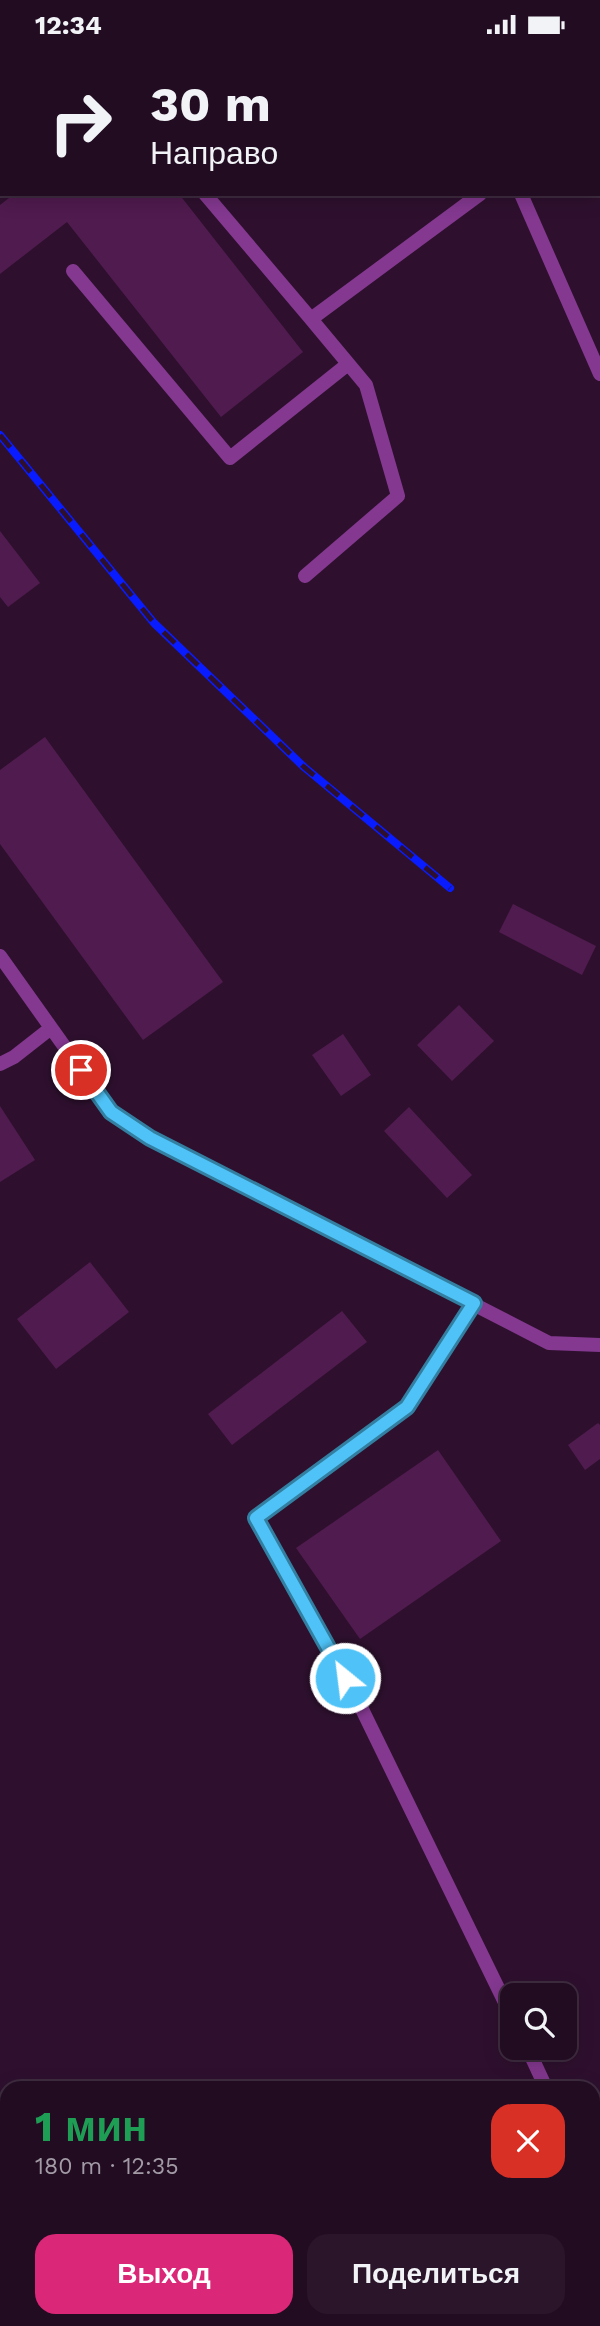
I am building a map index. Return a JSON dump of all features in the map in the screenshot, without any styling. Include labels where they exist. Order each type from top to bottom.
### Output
[{"type":"lane","points":[[207,196],[366,385],[398,496],[305,576]]},
{"type":"lane","points":[[311,319],[477,196]]},
{"type":"lane","points":[[522,196],[600,374]]},
{"type":"lane","points":[[73,271],[230,459],[348,364]]},
{"type":"lane","points":[[0,956],[111,1112],[150,1138],[549,1342],[600,1345]]},
{"type":"lane","points":[[0,1064],[14,1057],[51,1028]]},
{"type":"lane","points":[[474,1303],[407,1407],[256,1518],[358,1701],[500,1992]]},
{"type":"lane","points":[[533,2060],[543,2081]]},
{"type":"building","points":[[11,196],[181,196],[303,352],[221,417],[67,222],[0,274],[0,205]]},
{"type":"building","points":[[0,531],[40,583],[8,607],[0,597]]},
{"type":"building","points":[[45,737],[223,982],[143,1040],[0,844],[0,770]]},
{"type":"building","points":[[513,904],[596,946],[582,975],[499,932]]},
{"type":"building","points":[[459,1005],[494,1041],[452,1081],[417,1045]]},
{"type":"building","points":[[343,1034],[371,1075],[341,1096],[312,1055]]},
{"type":"building","points":[[0,1106],[35,1160],[0,1182]]},
{"type":"building","points":[[409,1107],[472,1175],[447,1198],[384,1131]]},
{"type":"building","points":[[90,1262],[129,1312],[56,1369],[17,1319]]},
{"type":"building","points":[[342,1311],[367,1342],[232,1445],[208,1414]]},
{"type":"building","points":[[598,1423],[600,1459],[585,1470],[568,1445]]},
{"type":"building","points":[[438,1450],[501,1541],[360,1639],[296,1548]]},
{"type":"railway","points":[[0,435],[154,623],[304,767],[450,888]]},
{"type":"route","points":[[81,1070],[111,1112],[150,1138],[474,1303],[407,1407],[256,1518],[345,1678]]}]
